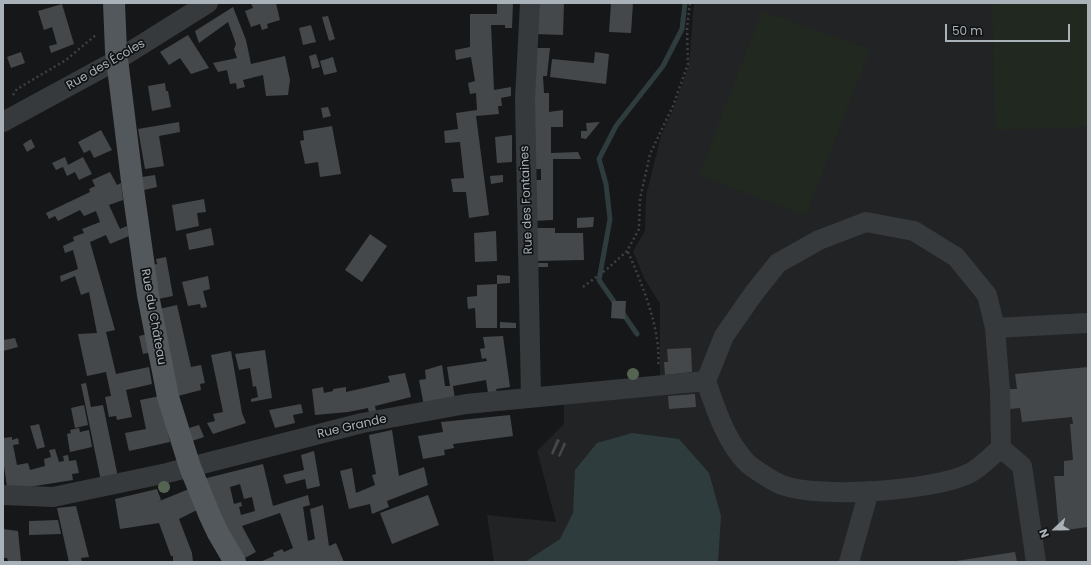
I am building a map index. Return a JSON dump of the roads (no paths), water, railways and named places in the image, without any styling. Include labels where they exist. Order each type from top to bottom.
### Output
[{"type":"main road","name":"Rue du Château","points":[[114,3],[117,60],[133,189],[148,295],[168,397],[190,467],[218,533],[236,562]]},
{"type":"street","name":"Rue des Écoles","points":[[5,121],[117,60],[208,3]]},
{"type":"street","name":"Rue des Fontaines","points":[[530,3],[525,93],[535,290],[531,397]]},
{"type":"street","points":[[1001,448],[970,473],[929,486],[869,491],[818,491],[782,485],[747,463],[723,428],[706,381],[724,336],[754,293],[778,263],[818,240],[866,222],[914,231],[956,257],[987,295],[995,328],[1000,391],[1001,448],[1022,466],[1036,562]]},
{"type":"street","points":[[995,328],[1088,323]]},
{"type":"street","name":"Rue Grande","points":[[3,495],[53,497],[190,467],[362,423],[466,404],[531,397],[564,388],[656,386],[706,381]]},
{"type":"street","points":[[850,562],[869,491]]},
{"type":"waterway","points":[[617,306],[599,280],[610,219],[606,184],[599,159],[616,126],[663,66],[682,29],[685,3]]},
{"type":"waterway","points":[[622,312],[637,334]]}]
